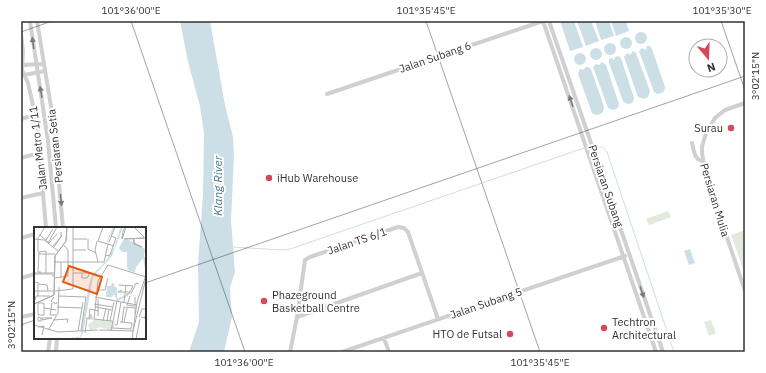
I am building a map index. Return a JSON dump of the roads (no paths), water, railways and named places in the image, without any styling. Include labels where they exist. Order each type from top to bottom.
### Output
[{"type":"street","name":"Persiaran Setia","points":[[30,21],[36,65],[35,73],[48,141],[56,227]]},
{"type":"street","name":"Persiaran Setia","points":[[38,21],[53,119],[63,227]]},
{"type":"street","name":"Persiaran Subang","points":[[543,21],[656,352]]},
{"type":"street","name":"Jalan Subang 6","points":[[327,94],[543,21]]},
{"type":"street","name":"Persiaran Subang","points":[[549,21],[663,352]]},
{"type":"street","points":[[21,34],[23,74]]},
{"type":"street","points":[[23,74],[31,65],[44,64]]},
{"type":"street","points":[[31,65],[35,73]]},
{"type":"street","points":[[23,74],[45,71]]},
{"type":"street","name":"Jalan Metro 1/11","points":[[23,74],[28,83],[35,115],[46,227]]},
{"type":"street","name":"Persiaran Mulia","points":[[745,103],[720,113],[711,122],[702,147],[706,175],[745,292]]},
{"type":"street","points":[[21,119],[35,115]]},
{"type":"street","points":[[692,143],[696,157],[703,161]]},
{"type":"street","points":[[21,158],[39,153]]},
{"type":"street","points":[[21,198],[43,193]]},
{"type":"street","name":"Jalan TS 6/1","points":[[290,352],[297,317],[305,260],[398,227],[404,228],[408,232],[438,319]]},
{"type":"street","points":[[21,238],[34,234]]},
{"type":"street","name":"Jalan Subang 5","points":[[342,352],[630,255]]},
{"type":"street","points":[[297,317],[422,273]]},
{"type":"street","points":[[21,278],[34,274]]},
{"type":"street","points":[[21,317],[34,314]]},
{"type":"street","points":[[384,338],[389,352]]},
{"type":"street","points":[[48,352],[50,339]]},
{"type":"street","points":[[56,352],[58,339]]},
{"type":"water","name":"Klang River","points":[[180,21],[210,21],[225,105],[233,137],[234,155],[231,221],[235,272],[230,288],[232,317],[224,352],[189,352],[199,322],[198,264],[203,194],[204,133],[200,106],[188,62]]},
{"type":"water","points":[[560,21],[574,21],[583,47],[570,51]]},
{"type":"water","points":[[577,21],[591,21],[599,41],[586,46]]},
{"type":"water","points":[[595,21],[609,21],[614,36],[601,40]]},
{"type":"water","points":[[611,21],[626,21],[629,31],[616,36]]},
{"type":"water","points":[[643,32],[646,33],[646,43],[639,44],[636,43],[635,36],[636,33]]},
{"type":"water","points":[[624,37],[628,37],[632,43],[628,49],[624,49],[620,45],[620,41]]},
{"type":"water","points":[[612,43],[615,44],[615,54],[608,55],[605,54],[604,47],[605,44]]},
{"type":"water","points":[[647,46],[650,46],[652,49],[665,87],[663,92],[658,94],[654,92],[639,51],[642,48],[646,50]]},
{"type":"water","points":[[594,48],[598,48],[602,54],[598,60],[594,60],[590,56],[590,52]]},
{"type":"water","points":[[633,51],[636,53],[650,91],[648,97],[644,99],[638,97],[624,57],[627,53],[630,55]]},
{"type":"water","points":[[582,53],[585,54],[585,64],[578,65],[575,64],[574,57],[575,54]]},
{"type":"water","points":[[618,56],[621,58],[634,98],[633,102],[630,104],[623,101],[609,63],[609,59],[612,58],[614,60],[615,57]]},
{"type":"water","points":[[602,62],[606,65],[619,104],[618,108],[613,110],[608,108],[593,67]]},
{"type":"water","points":[[586,67],[591,69],[604,107],[603,112],[595,115],[592,113],[578,74],[579,70],[583,70]]},
{"type":"water","points":[[690,249],[695,263],[689,265],[684,251]]},
{"type":"waterway","points":[[595,147],[602,147],[607,152],[674,352]]},
{"type":"waterway","points":[[232,247],[283,250],[290,249],[584,148]]},
{"type":"place","name":"Surau","points":[[731,128]]},
{"type":"place","name":"iHub Warehouse","points":[[269,178]]},
{"type":"place","name":"Phazeground Basketball Centre","points":[[264,301]]},
{"type":"place","name":"Techtron Architectural","points":[[604,328]]},
{"type":"place","name":"HTO de Futsal","points":[[510,334]]}]
